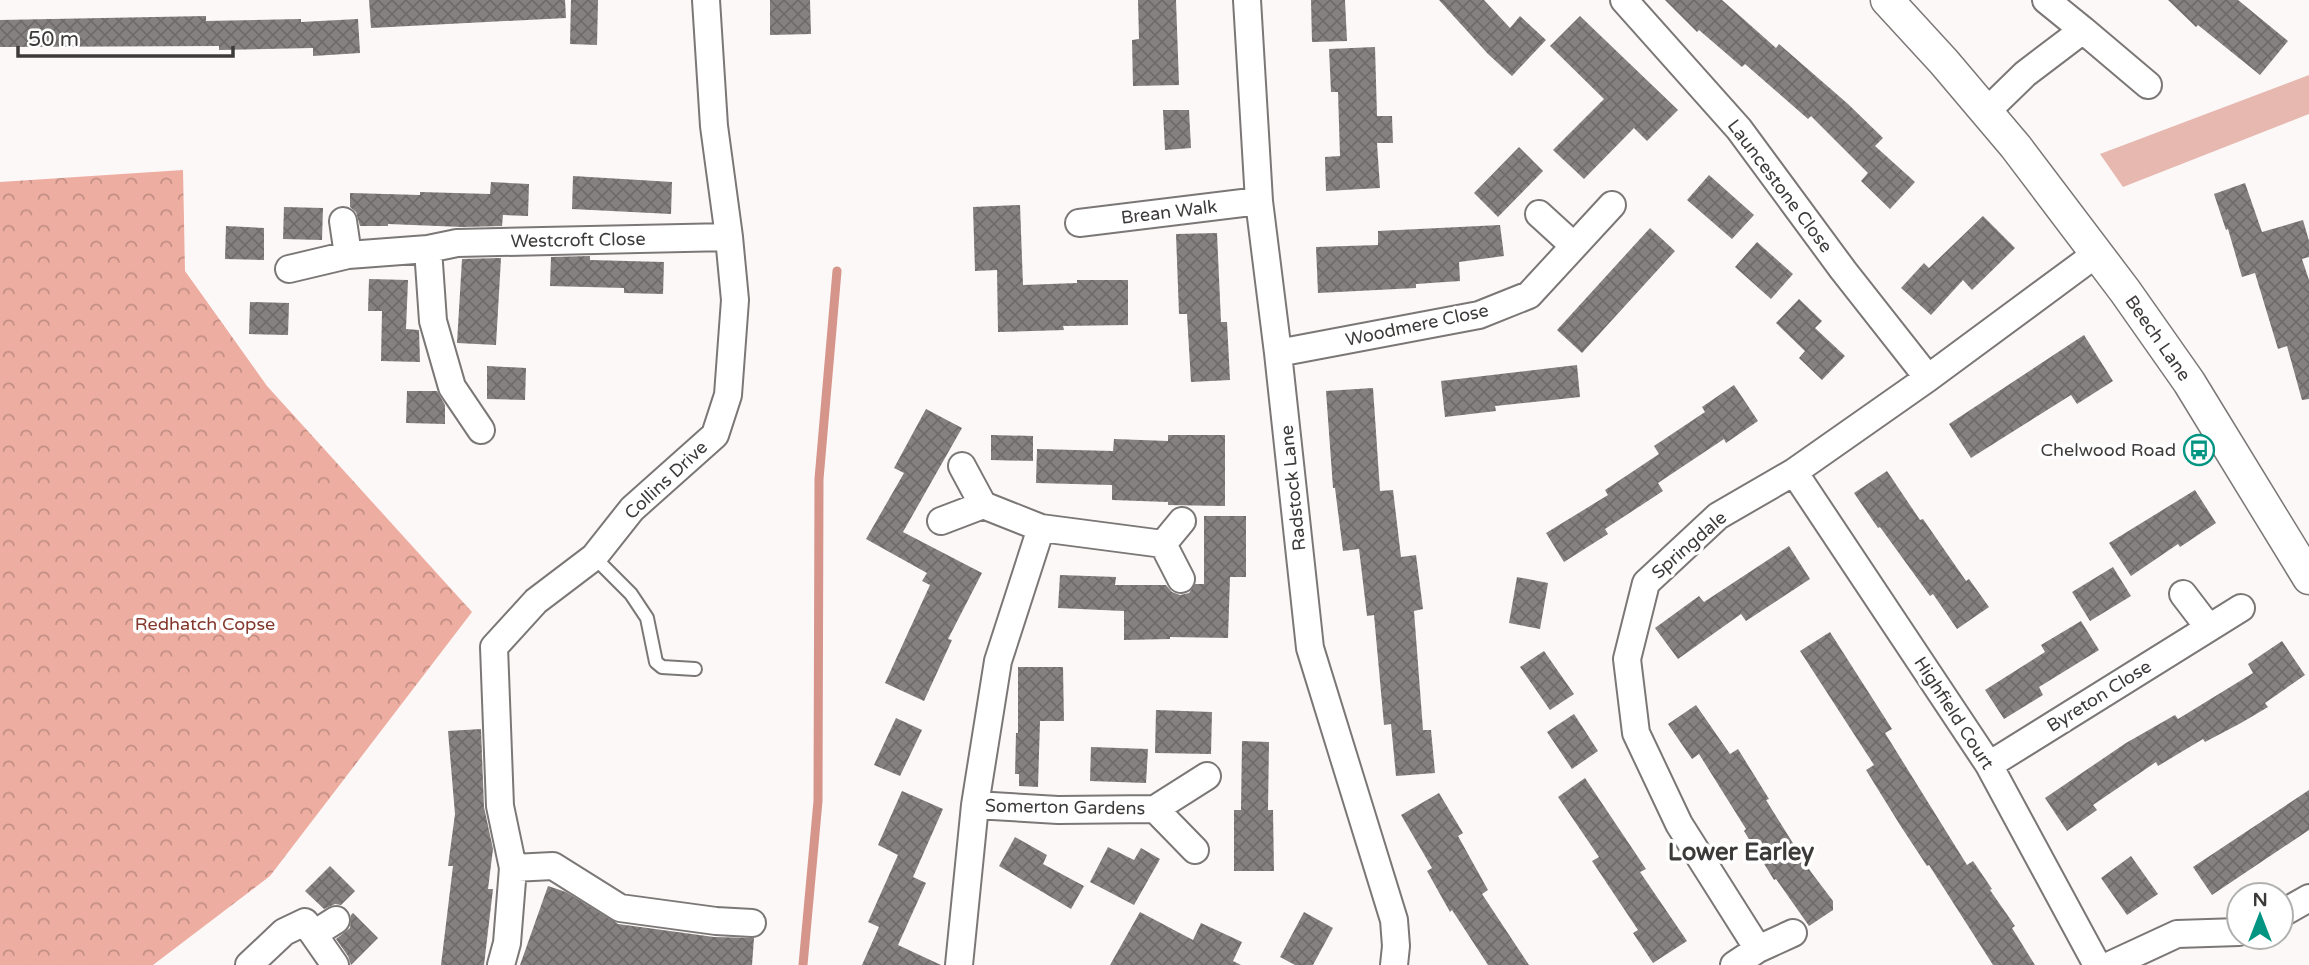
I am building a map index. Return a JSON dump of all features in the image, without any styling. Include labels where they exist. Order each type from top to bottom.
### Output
[{"type":"street","name":"Collins Drive","points":[[501,965],[507,943],[513,868],[500,806],[494,647],[536,601],[594,557],[632,509],[715,435],[728,395],[735,300],[714,126],[706,0]]},
{"type":"street","name":"Radstock Lane","points":[[1247,0],[1259,201],[1310,648],[1394,920],[1394,965]]},
{"type":"street","name":"Launcestone Close","points":[[1625,0],[1739,129],[1843,270],[1928,378]]},
{"type":"street","name":"Beech Lane","points":[[1886,0],[1944,62],[2024,158],[2125,290],[2189,382],[2309,578]]},
{"type":"street","points":[[2046,0],[2148,85]]},
{"type":"street","points":[[1986,112],[2025,74],[2083,30]]},
{"type":"street","name":"Brean Walk","points":[[1079,223],[1259,201]]},
{"type":"street","name":"Woodmere Close","points":[[1278,353],[1479,315],[1529,295],[1612,205]]},
{"type":"street","points":[[1539,214],[1574,246]]},
{"type":"street","points":[[343,221],[348,255]]},
{"type":"street","name":"Westcroft Close","points":[[289,270],[348,255],[428,249],[457,243],[729,237]]},
{"type":"street","points":[[428,249],[433,321],[452,387],[481,430]]},
{"type":"street","name":"Springdale","points":[[1758,949],[1679,824],[1636,733],[1627,659],[1646,583],[1718,516],[1794,472],[1928,378],[2096,254]]},
{"type":"street","points":[[961,466],[983,505],[1041,528],[1163,544]]},
{"type":"street","name":"Highfield Court","points":[[1794,472],[1989,765],[2097,965]]},
{"type":"street","points":[[941,521],[983,505]]},
{"type":"street","points":[[1163,544],[1182,521]]},
{"type":"street","name":"Somerton Gardens","points":[[959,965],[975,805],[998,661],[1041,528]]},
{"type":"street","points":[[1163,544],[1181,579]]},
{"type":"street","points":[[2183,594],[2209,628]]},
{"type":"street","name":"Byreton Close","points":[[1989,765],[2241,608]]},
{"type":"street","name":"Somerton Gardens","points":[[975,805],[1058,810],[1155,808],[1207,776]]},
{"type":"street","name":"Somerton Gardens","points":[[1155,808],[1195,850]]},
{"type":"street","points":[[513,868],[553,866],[620,908],[716,921],[752,922]]},
{"type":"street","points":[[314,934],[336,920]]},
{"type":"street","points":[[250,965],[284,932],[305,922],[335,965]]},
{"type":"street","points":[[2110,965],[2177,933],[2225,932]]},
{"type":"street","points":[[1734,965],[1758,949],[1793,933]]},
{"type":"lane","points":[[594,557],[631,594],[647,618],[656,662],[662,667],[695,669]]},
{"type":"green space","name":"Redhatch Copse","points":[[183,170],[185,271],[267,386],[472,612],[270,876],[153,965],[0,965],[0,182]]},
{"type":"shaded area","points":[[2309,75],[2309,114],[2123,187],[2100,154]]},
{"type":"building","points":[[369,0],[565,0],[566,18],[371,28]]},
{"type":"building","points":[[571,0],[598,0],[597,45],[570,44]]},
{"type":"building","points":[[770,0],[810,0],[811,34],[770,35]]},
{"type":"building","points":[[1138,0],[1176,0],[1179,85],[1133,86],[1132,40],[1139,39]]},
{"type":"building","points":[[1311,0],[1345,0],[1347,41],[1312,42]]},
{"type":"building","points":[[1439,0],[1484,0],[1510,28],[1520,16],[1546,40],[1512,76]]},
{"type":"building","points":[[1665,0],[1722,0],[1776,48],[1779,44],[1848,104],[1883,138],[1875,146],[1915,182],[1890,209],[1861,181],[1868,173],[1811,116],[1808,119],[1745,64],[1742,67],[1699,30],[1697,32]]},
{"type":"building","points":[[2168,0],[2238,0],[2288,41],[2260,75],[2198,25],[2196,27]]},
{"type":"building","points":[[206,16],[206,21],[301,19],[301,22],[358,19],[360,53],[313,56],[313,48],[219,50],[219,46],[0,47],[0,20]]},
{"type":"building","points":[[1580,16],[1678,110],[1647,141],[1634,128],[1584,179],[1553,150],[1604,99],[1550,46]]},
{"type":"building","points":[[1375,47],[1377,116],[1392,116],[1393,143],[1377,143],[1380,188],[1326,191],[1325,157],[1340,156],[1338,92],[1331,92],[1329,49]]},
{"type":"building","points":[[1163,110],[1189,110],[1191,148],[1165,150]]},
{"type":"building","points":[[1519,147],[1543,171],[1498,217],[1474,193]]},
{"type":"building","points":[[1709,175],[1754,215],[1732,239],[1687,200]]},
{"type":"building","points":[[573,176],[672,182],[671,214],[572,209]]},
{"type":"building","points":[[491,182],[529,184],[528,216],[503,215],[502,226],[360,226],[356,212],[350,207],[350,193],[490,194]]},
{"type":"building","points":[[2245,183],[2262,232],[2303,220],[2309,241],[2309,257],[2302,259],[2309,280],[2309,399],[2302,400],[2287,346],[2278,349],[2255,273],[2242,277],[2214,194]]},
{"type":"building","points":[[1020,205],[1023,285],[1077,283],[1077,280],[1128,280],[1128,325],[1063,326],[1064,330],[998,332],[997,270],[975,271],[973,207]]},
{"type":"building","points":[[284,207],[323,208],[322,240],[283,239]]},
{"type":"building","points":[[1983,216],[2015,248],[1972,290],[1963,280],[1931,315],[1901,288],[1924,263],[1929,268]]},
{"type":"building","points":[[1500,225],[1504,256],[1459,262],[1460,281],[1416,284],[1416,288],[1318,293],[1316,247],[1378,245],[1378,231]]},
{"type":"building","points":[[226,226],[264,228],[264,260],[225,259]]},
{"type":"building","points":[[1650,228],[1675,251],[1582,353],[1557,330]]},
{"type":"building","points":[[1217,233],[1221,322],[1227,322],[1230,380],[1191,382],[1187,314],[1179,314],[1176,234]]},
{"type":"building","points":[[1757,242],[1793,274],[1771,299],[1735,267]]},
{"type":"building","points":[[590,256],[590,260],[664,262],[663,294],[624,293],[624,288],[550,286],[551,257]]},
{"type":"building","points":[[501,258],[496,345],[457,343],[462,259]]},
{"type":"building","points":[[369,279],[408,280],[406,329],[419,330],[420,362],[381,361],[382,311],[368,311]]},
{"type":"building","points":[[1799,299],[1822,321],[1815,328],[1845,356],[1822,380],[1799,358],[1805,351],[1776,323]]},
{"type":"building","points":[[250,302],[289,303],[288,335],[249,334]]},
{"type":"building","points":[[2084,335],[2113,381],[2077,404],[2071,395],[1971,458],[1949,424]]},
{"type":"building","points":[[1577,365],[1580,397],[1495,406],[1496,411],[1445,417],[1441,381]]},
{"type":"building","points":[[487,366],[526,368],[525,400],[487,399]]},
{"type":"building","points":[[1734,385],[1758,421],[1726,443],[1724,439],[1658,483],[1663,491],[1605,529],[1608,534],[1564,562],[1546,533],[1608,495],[1605,490],[1659,454],[1654,446],[1705,412],[1702,407]]},
{"type":"building","points":[[1373,388],[1380,491],[1393,490],[1401,557],[1416,555],[1423,609],[1414,611],[1423,730],[1431,730],[1435,773],[1396,776],[1391,724],[1384,725],[1374,615],[1367,616],[1359,549],[1343,551],[1333,488],[1326,391]]},
{"type":"building","points":[[407,391],[437,391],[445,405],[445,424],[406,423]]},
{"type":"building","points":[[926,409],[962,428],[903,532],[982,573],[948,639],[952,640],[924,701],[885,683],[930,585],[922,581],[927,573],[866,539],[904,473],[894,468]]},
{"type":"building","points":[[991,435],[1033,436],[1033,461],[991,460]]},
{"type":"building","points":[[1168,435],[1225,435],[1225,506],[1112,500],[1112,485],[1036,483],[1037,449],[1113,451],[1114,439],[1168,441]]},
{"type":"building","points":[[1887,471],[1920,520],[1923,519],[1966,581],[1969,579],[1989,607],[1957,629],[1854,493]]},
{"type":"building","points":[[2195,490],[2216,523],[2180,547],[2178,544],[2131,576],[2109,543]]},
{"type":"building","points":[[1204,516],[1246,516],[1246,577],[1230,577],[1228,638],[1170,637],[1124,640],[1124,611],[1058,608],[1060,575],[1116,577],[1115,585],[1166,585],[1172,592],[1180,595],[1189,593],[1195,584],[1204,584]]},
{"type":"building","points":[[1789,546],[1810,579],[1746,621],[1741,614],[1678,659],[1655,628],[1699,596],[1704,602]]},
{"type":"building","points":[[2113,567],[2131,596],[2090,621],[2072,592]]},
{"type":"building","points":[[1517,577],[1548,583],[1540,629],[1509,623]]},
{"type":"building","points":[[2081,621],[2099,650],[2039,687],[2043,695],[2004,719],[1985,690],[2045,652],[2041,645]]},
{"type":"building","points":[[1830,632],[1892,729],[1885,733],[1967,865],[1973,861],[1992,889],[1990,890],[2015,926],[2012,928],[2035,965],[1993,965],[1866,770],[1874,765],[1800,651]]},
{"type":"building","points":[[2282,641],[2305,675],[2265,703],[2268,707],[2241,723],[2205,742],[2203,739],[2158,766],[2156,762],[2093,805],[2097,810],[2067,831],[2045,798],[2126,743],[2175,715],[2178,719],[2253,673],[2248,664]]},
{"type":"building","points":[[1544,651],[1574,694],[1550,710],[1520,667]]},
{"type":"building","points":[[1018,667],[1063,667],[1064,721],[1040,721],[1038,787],[1019,786],[1019,774],[1015,774]]},
{"type":"building","points":[[1696,705],[1730,754],[1738,749],[1811,872],[1833,901],[1833,910],[1809,926],[1776,879],[1774,880],[1699,754],[1692,759],[1668,724]]},
{"type":"building","points":[[1156,710],[1212,712],[1211,754],[1155,753]]},
{"type":"building","points":[[1574,714],[1598,751],[1572,769],[1547,732]]},
{"type":"building","points":[[896,718],[922,730],[900,776],[874,765]]},
{"type":"building","points":[[481,729],[484,807],[493,849],[488,889],[493,889],[484,965],[441,965],[453,866],[448,866],[455,814],[448,731]]},
{"type":"building","points":[[1242,741],[1269,742],[1268,810],[1273,810],[1274,871],[1234,871],[1234,810],[1241,810]]},
{"type":"building","points":[[1091,747],[1148,749],[1146,783],[1090,781]]},
{"type":"building","points":[[1585,778],[1646,869],[1640,872],[1687,941],[1653,963],[1633,933],[1638,930],[1592,861],[1599,857],[1558,797]]},
{"type":"building","points":[[2309,790],[2309,830],[2233,881],[2225,881],[2225,886],[2212,895],[2193,867]]},
{"type":"building","points":[[902,791],[943,809],[913,877],[926,883],[898,945],[941,965],[862,965],[879,927],[868,922],[898,855],[878,845]]},
{"type":"building","points":[[1439,793],[1463,833],[1458,836],[1488,890],[1482,894],[1529,965],[1488,965],[1452,910],[1450,912],[1427,871],[1432,868],[1401,815]]},
{"type":"building","points":[[1015,837],[1047,855],[1043,864],[1084,886],[1071,909],[999,866]]},
{"type":"building","points":[[1108,847],[1134,860],[1141,848],[1160,859],[1134,905],[1090,882]]},
{"type":"building","points":[[2131,856],[2158,894],[2127,915],[2101,878]]},
{"type":"building","points":[[330,866],[355,891],[341,905],[335,904],[324,909],[305,891]]},
{"type":"building","points":[[548,886],[566,892],[618,924],[714,937],[754,938],[752,965],[520,965]]},
{"type":"building","points":[[1140,912],[1193,940],[1201,923],[1242,942],[1233,961],[1241,965],[1110,965]]},
{"type":"building","points":[[1304,912],[1333,928],[1313,965],[1295,965],[1280,957]]},
{"type":"building","points":[[353,913],[378,938],[351,965],[336,939],[350,928]]},
{"type":"waterway","points":[[803,965],[818,801],[819,479],[837,271]]},
{"type":"place","name":"Chelwood Road","points":[[2199,450]]},
{"type":"district","name":"Lower Earley","points":[[1741,852]]}]
